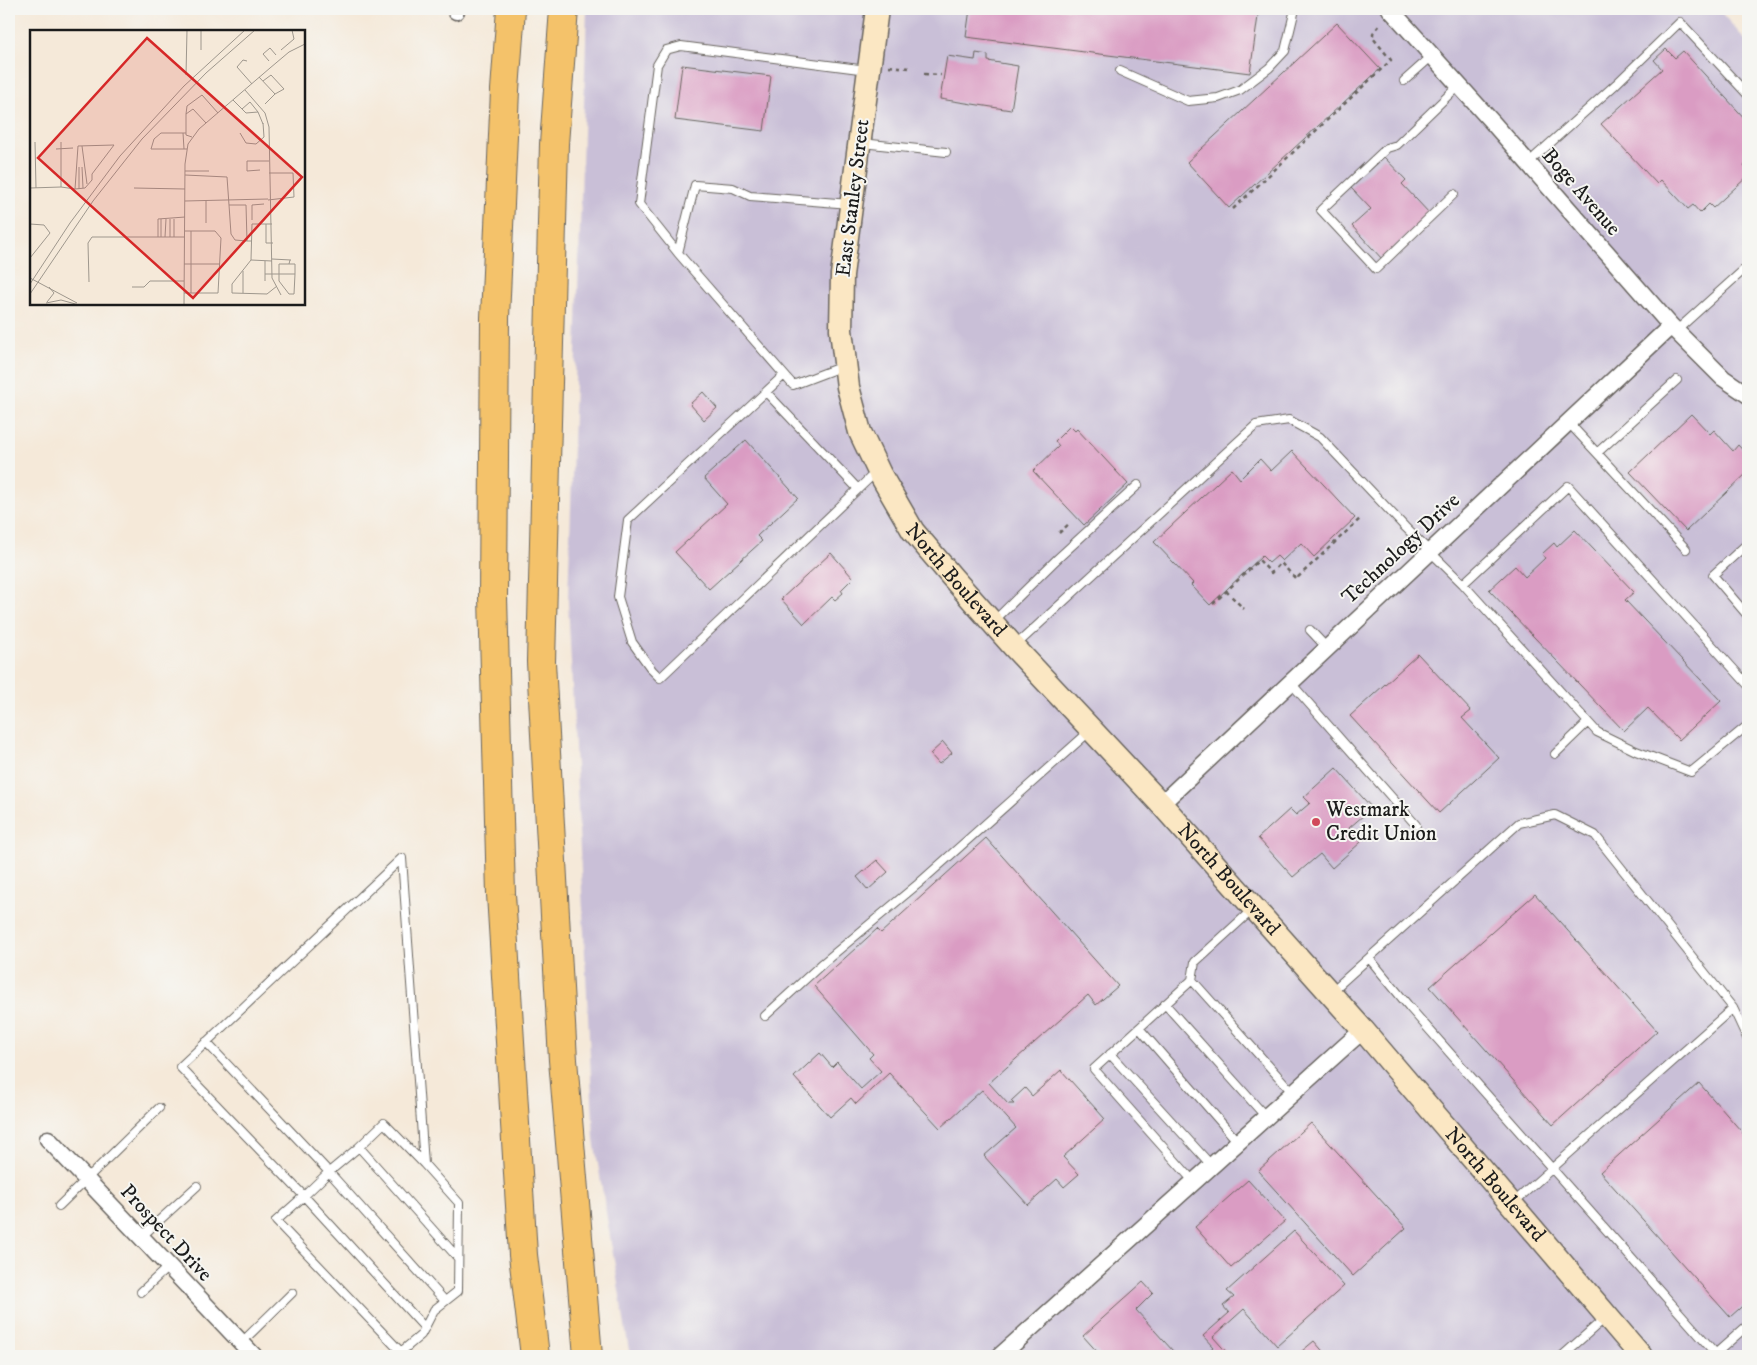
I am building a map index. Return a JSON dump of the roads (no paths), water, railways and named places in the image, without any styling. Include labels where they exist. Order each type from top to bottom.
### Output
[{"type":"highway","points":[[511,9],[505,90],[495,318],[492,597],[501,894],[523,1255],[535,1356]]},
{"type":"highway","points":[[564,9],[554,144],[541,662],[563,1060],[588,1356]]},
{"type":"street","name":"East Stanley Street","points":[[846,376],[841,330],[842,275],[860,143],[878,68],[877,9]]},
{"type":"street","name":"Boge Avenue","points":[[1390,9],[1528,162],[1673,328],[1723,378],[1748,395]]},
{"type":"street","name":"Technology Drive","points":[[1160,804],[1568,422],[1673,328]]},
{"type":"street","name":"North Boulevard","points":[[846,376],[860,432],[878,470],[913,531],[992,623],[1160,804],[1363,1030],[1641,1356]]},
{"type":"street","points":[[1000,1356],[1363,1030]]},
{"type":"street","name":"Prospect Drive","points":[[48,1139],[254,1356]]},
{"type":"lane","points":[[1120,71],[1188,101],[1218,98],[1240,90],[1269,68],[1285,51],[1296,9]]},
{"type":"lane","points":[[1528,162],[1616,84],[1680,22],[1748,95]]},
{"type":"lane","points":[[846,376],[793,385],[638,204],[657,65],[666,50],[681,46],[878,68]]},
{"type":"lane","points":[[1404,81],[1432,56]]},
{"type":"lane","points":[[1454,194],[1376,270],[1321,210],[1387,148],[1397,145],[1459,85]]},
{"type":"lane","points":[[860,143],[946,152]]},
{"type":"lane","points":[[678,253],[695,185],[733,188],[750,196],[852,204]]},
{"type":"lane","points":[[1673,328],[1748,266]]},
{"type":"lane","points":[[784,375],[628,520],[618,596],[632,642],[652,670],[660,678],[878,470]]},
{"type":"lane","points":[[1598,453],[1677,380]]},
{"type":"lane","points":[[766,392],[858,489]]},
{"type":"lane","points":[[1014,647],[1256,425],[1289,420],[1320,437],[1405,527],[1463,584],[1597,732],[1636,751],[1691,772],[1748,725]]},
{"type":"lane","points":[[1568,422],[1686,549]]},
{"type":"lane","points":[[992,623],[1056,560],[1138,485]]},
{"type":"lane","points":[[1463,584],[1568,486],[1748,685]]},
{"type":"lane","points":[[1748,543],[1713,575],[1748,616]]},
{"type":"lane","points":[[1310,630],[1327,648]]},
{"type":"lane","points":[[1290,682],[1416,825]]},
{"type":"lane","points":[[1555,754],[1588,722]]},
{"type":"lane","points":[[765,1016],[823,963],[918,884],[1091,729]]},
{"type":"lane","points":[[1330,993],[1519,822],[1555,815],[1595,836],[1733,1008],[1748,1040]]},
{"type":"lane","points":[[424,1164],[402,858],[180,1067],[304,1196],[425,1328]]},
{"type":"lane","points":[[1194,1182],[1094,1069],[1192,980],[1195,962],[1253,909]]},
{"type":"lane","points":[[1369,958],[1411,1010],[1715,1355],[1748,1325]]},
{"type":"lane","points":[[1192,980],[1294,1092]]},
{"type":"lane","points":[[1166,1004],[1266,1117]]},
{"type":"lane","points":[[1512,1204],[1733,1008]]},
{"type":"lane","points":[[1140,1028],[1238,1142]]},
{"type":"lane","points":[[206,1042],[329,1172],[445,1301]]},
{"type":"lane","points":[[1110,1054],[1212,1166]]},
{"type":"lane","points":[[59,1206],[159,1108]]},
{"type":"lane","points":[[384,1124],[460,1203],[458,1292],[434,1310],[422,1335],[398,1354],[276,1220],[359,1146],[384,1124]]},
{"type":"lane","points":[[359,1146],[458,1258]]},
{"type":"lane","points":[[141,1237],[197,1186]]},
{"type":"lane","points":[[141,1292],[169,1266]]},
{"type":"lane","points":[[241,1343],[292,1293]]},
{"type":"lane","points":[[1562,1356],[1607,1317]]},
{"type":"place","name":"Westmark Credit Union","points":[[1316,822]]}]
